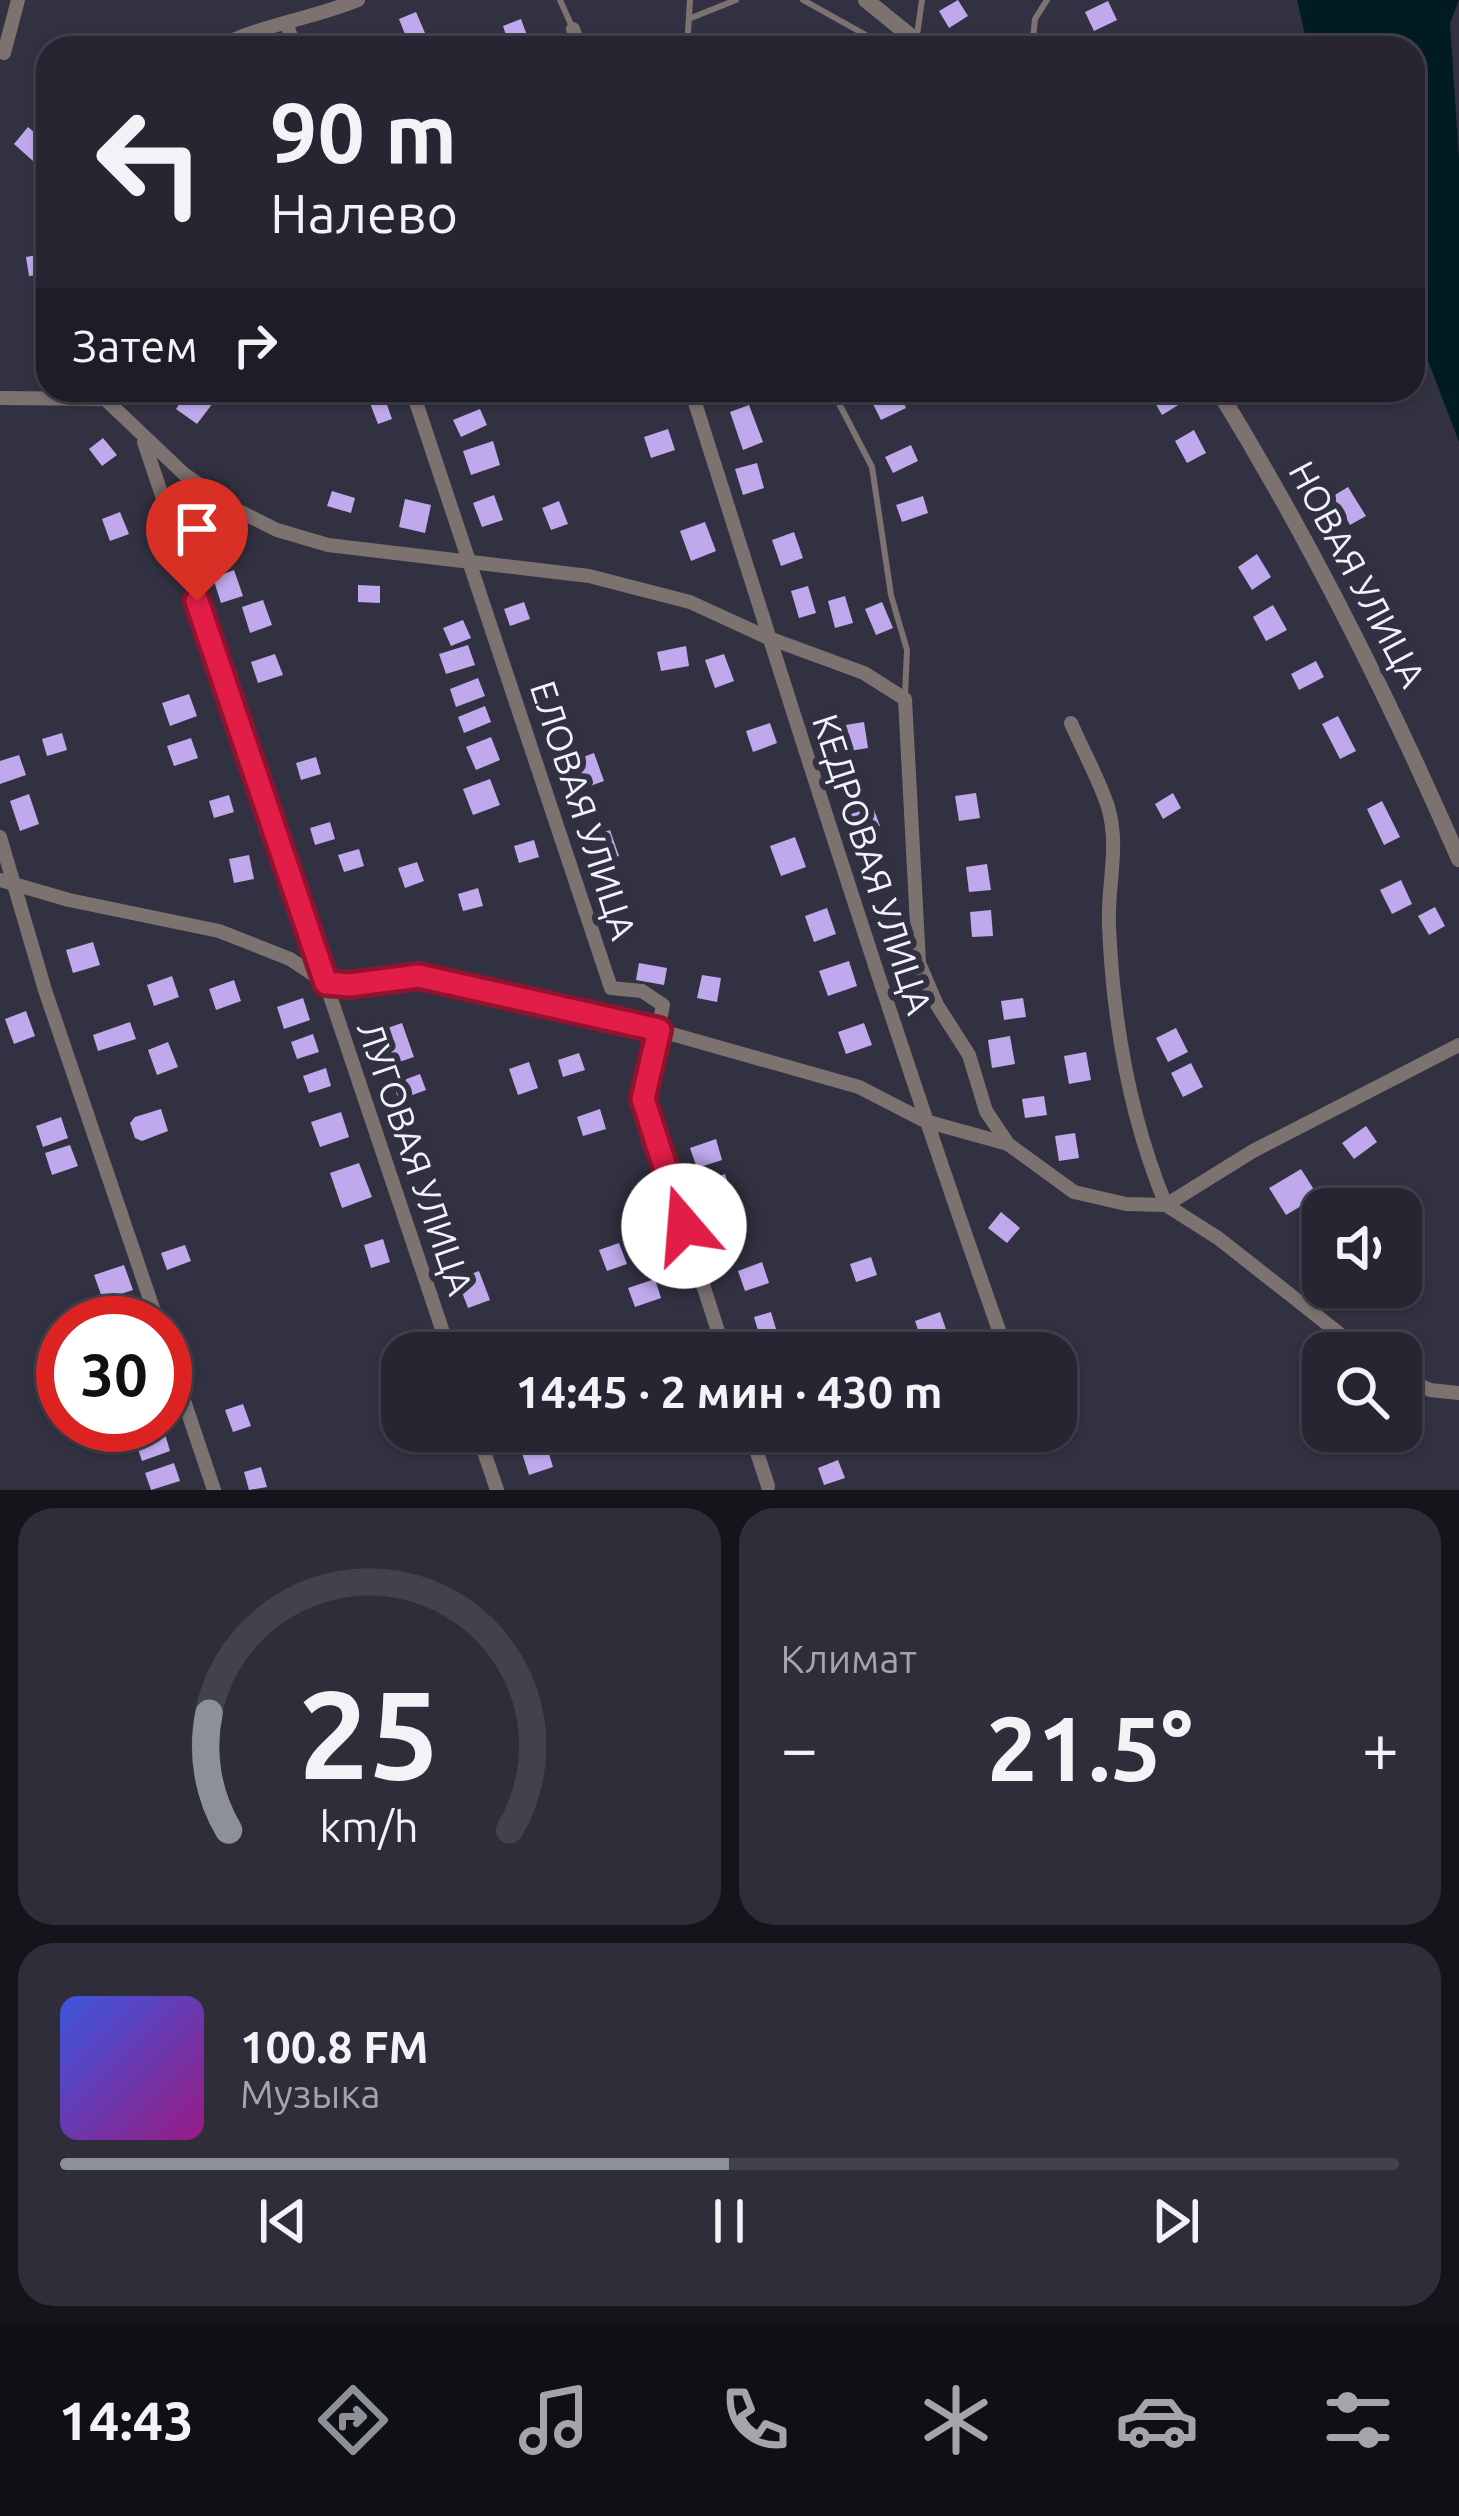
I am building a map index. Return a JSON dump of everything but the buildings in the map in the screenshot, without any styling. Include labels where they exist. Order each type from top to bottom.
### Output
[{"type":"street","points":[[4,53],[17,0]]},
{"type":"street","points":[[240,36],[358,0]]},
{"type":"street","points":[[866,0],[912,36]]},
{"type":"street","points":[[287,25],[291,36]]},
{"type":"street","points":[[573,29],[576,36]]},
{"type":"street","points":[[0,398],[36,397]]},
{"type":"street","points":[[110,402],[184,475],[231,507],[277,530],[328,545],[609,581],[690,602],[766,637],[864,673],[904,699],[919,963],[937,1005],[969,1054],[986,1111],[1008,1144],[1074,1192],[1126,1204],[1166,1205],[1218,1238],[1337,1332]]},
{"type":"street","name":"ЕЛОВАЯ УЛИЦА","points":[[416,402],[611,988],[642,991],[662,1005],[659,1030]]},
{"type":"street","name":"КЕДРОВАЯ УЛИЦА","points":[[696,402],[766,637],[1000,1332]]},
{"type":"street","name":"НОВАЯ УЛИЦА","points":[[1225,402],[1405,734],[1459,859]]},
{"type":"street","name":"ЛУГОВАЯ УЛИЦА","points":[[142,436],[443,1332]]},
{"type":"street","points":[[1071,723],[1108,809],[1115,851],[1108,922],[1122,1049],[1150,1166],[1166,1205]]},
{"type":"street","points":[[0,837],[8,882],[149,1296]]},
{"type":"street","points":[[8,882],[69,900],[219,931],[290,959],[326,983],[349,985],[419,976],[608,1016],[859,1087],[925,1121],[1008,1144]]},
{"type":"street","points":[[608,1016],[611,988]]},
{"type":"street","points":[[659,1030],[643,1099],[718,1332]]},
{"type":"street","points":[[1166,1205],[1253,1150],[1459,1045]]},
{"type":"street","points":[[1422,1386],[1459,1393]]},
{"type":"street","points":[[192,1424],[214,1490]]},
{"type":"street","points":[[484,1452],[497,1490]]},
{"type":"street","points":[[757,1452],[768,1486]]},
{"type":"lane","points":[[560,0],[573,29]]},
{"type":"lane","points":[[689,36],[690,0]]},
{"type":"lane","points":[[691,18],[736,0]]},
{"type":"lane","points":[[803,0],[868,36]]},
{"type":"lane","points":[[921,36],[922,0]]},
{"type":"lane","points":[[1033,36],[1035,19],[1047,0]]},
{"type":"lane","points":[[837,402],[872,467],[891,596],[908,650],[904,699]]},
{"type":"water","points":[[1297,0],[1459,0],[1450,23],[1459,159],[1459,442],[1425,356],[1425,36],[1305,36]]},
{"type":"route","points":[[197,601],[326,983],[349,985],[419,976],[659,1030],[643,1099],[684,1226]]}]
